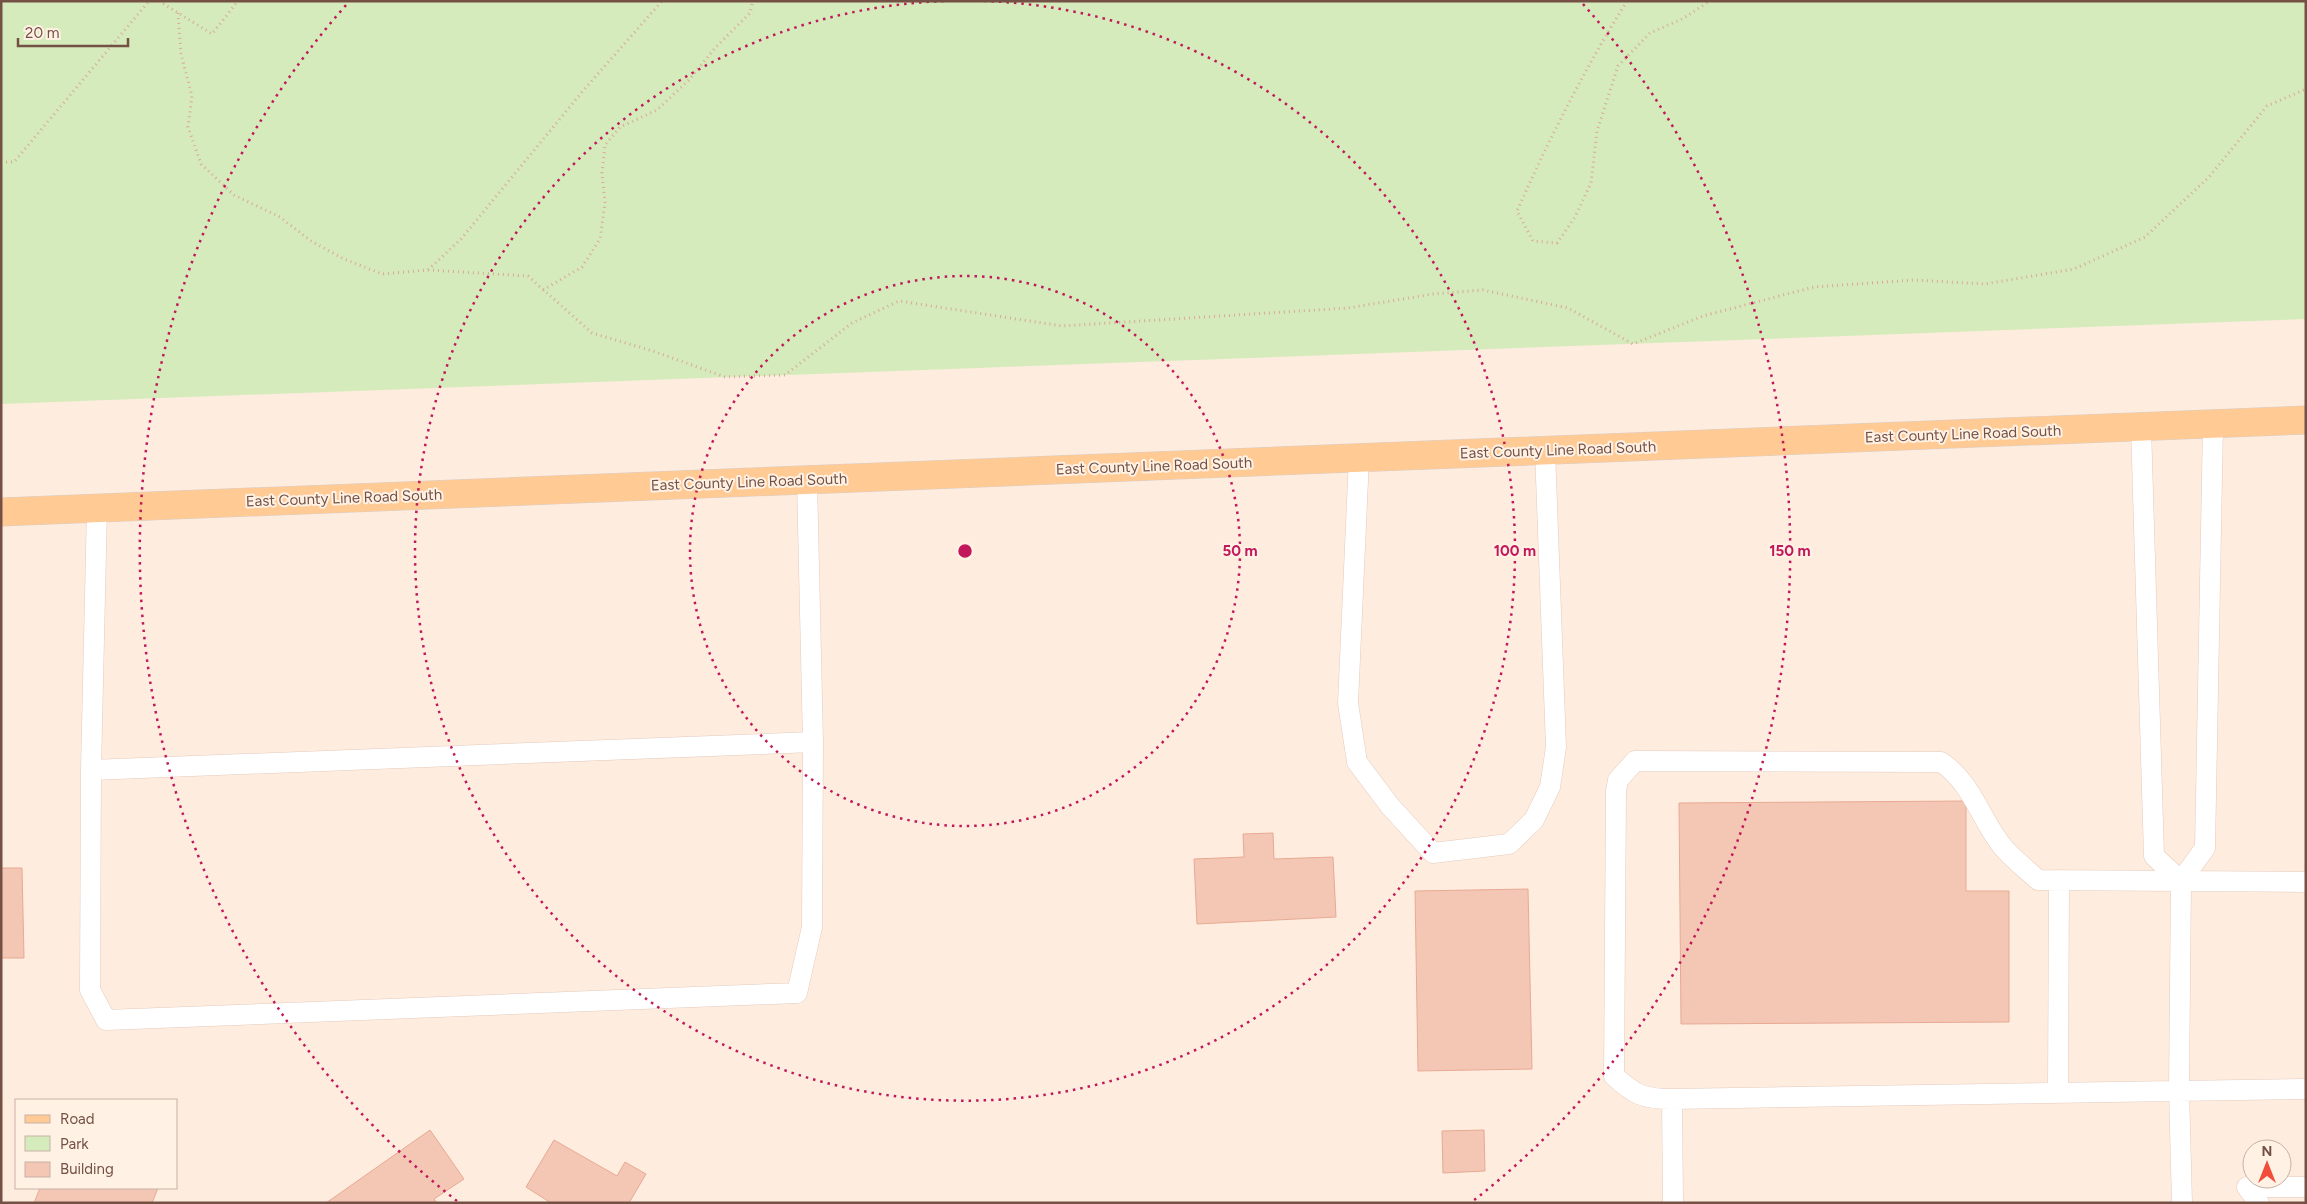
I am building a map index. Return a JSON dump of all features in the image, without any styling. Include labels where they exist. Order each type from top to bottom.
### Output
[{"type":"main road","name":"East County Line Road South","points":[[1,512],[2306,420]]},
{"type":"lane","points":[[2182,1203],[2179,1090],[2181,881],[2205,848],[2213,424]]},
{"type":"lane","points":[[2142,427],[2154,856],[2181,881]]},
{"type":"lane","points":[[1359,458],[1348,703],[1357,762],[1390,806],[1433,853],[1508,844],[1534,820],[1550,787],[1556,747],[1545,450]]},
{"type":"lane","points":[[97,508],[91,770],[90,990],[106,1020],[487,1007],[797,993],[812,927],[813,742],[807,480]]},
{"type":"lane","points":[[91,770],[813,742]]},
{"type":"lane","points":[[2306,882],[2038,880],[2002,845],[1961,780],[1941,762],[1636,760],[1618,780],[1616,791],[1614,1076],[1634,1094],[1652,1099],[1672,1099],[2306,1088]]},
{"type":"lane","points":[[2058,1092],[2059,880]]},
{"type":"lane","points":[[1672,1099],[1673,1203]]},
{"type":"lane","points":[[2259,1203],[2247,1187],[2306,1187]]},
{"type":"path","points":[[1,162],[14,162],[149,1]]},
{"type":"path","points":[[159,1],[212,34],[238,1]]},
{"type":"path","points":[[428,270],[461,239],[576,100],[662,1]]},
{"type":"path","points":[[543,290],[582,267],[600,239],[605,203],[602,173],[605,145],[620,127],[657,110],[689,80],[715,48],[750,13],[753,1]]},
{"type":"path","points":[[1627,1],[1602,42],[1536,167],[1516,211],[1533,241],[1557,244],[1575,217],[1591,183],[1597,130],[1618,66],[1650,34],[1682,20],[1710,1]]},
{"type":"path","points":[[178,13],[181,54],[192,96],[188,127],[201,164],[234,195],[280,217],[311,241],[344,259],[382,274],[428,270],[528,276],[592,333],[653,351],[724,377],[786,375],[852,323],[899,302],[1062,326],[1348,308],[1433,294],[1483,290],[1568,308],[1633,344],[1704,316],[1814,287],[1914,280],[1985,284],[2074,269],[2145,237],[2209,177],[2266,106],[2306,89]]},
{"type":"green space","points":[[1,1],[2306,1],[2306,319],[1,404]]},
{"type":"building","points":[[1966,801],[1966,891],[2009,891],[2009,1022],[1681,1024],[1679,803]]},
{"type":"building","points":[[1273,833],[1274,859],[1333,857],[1336,917],[1197,924],[1194,859],[1244,857],[1243,834]]},
{"type":"building","points":[[1,868],[22,868],[24,958],[1,958]]},
{"type":"building","points":[[1528,889],[1532,1069],[1418,1071],[1415,891]]},
{"type":"building","points":[[430,1130],[464,1179],[434,1199],[437,1203],[326,1203]]},
{"type":"building","points":[[1484,1130],[1485,1171],[1443,1173],[1442,1131]]},
{"type":"building","points":[[554,1140],[617,1176],[625,1162],[646,1174],[629,1203],[551,1203],[526,1187]]},
{"type":"building","points":[[40,1189],[158,1189],[152,1203],[34,1203]]}]
